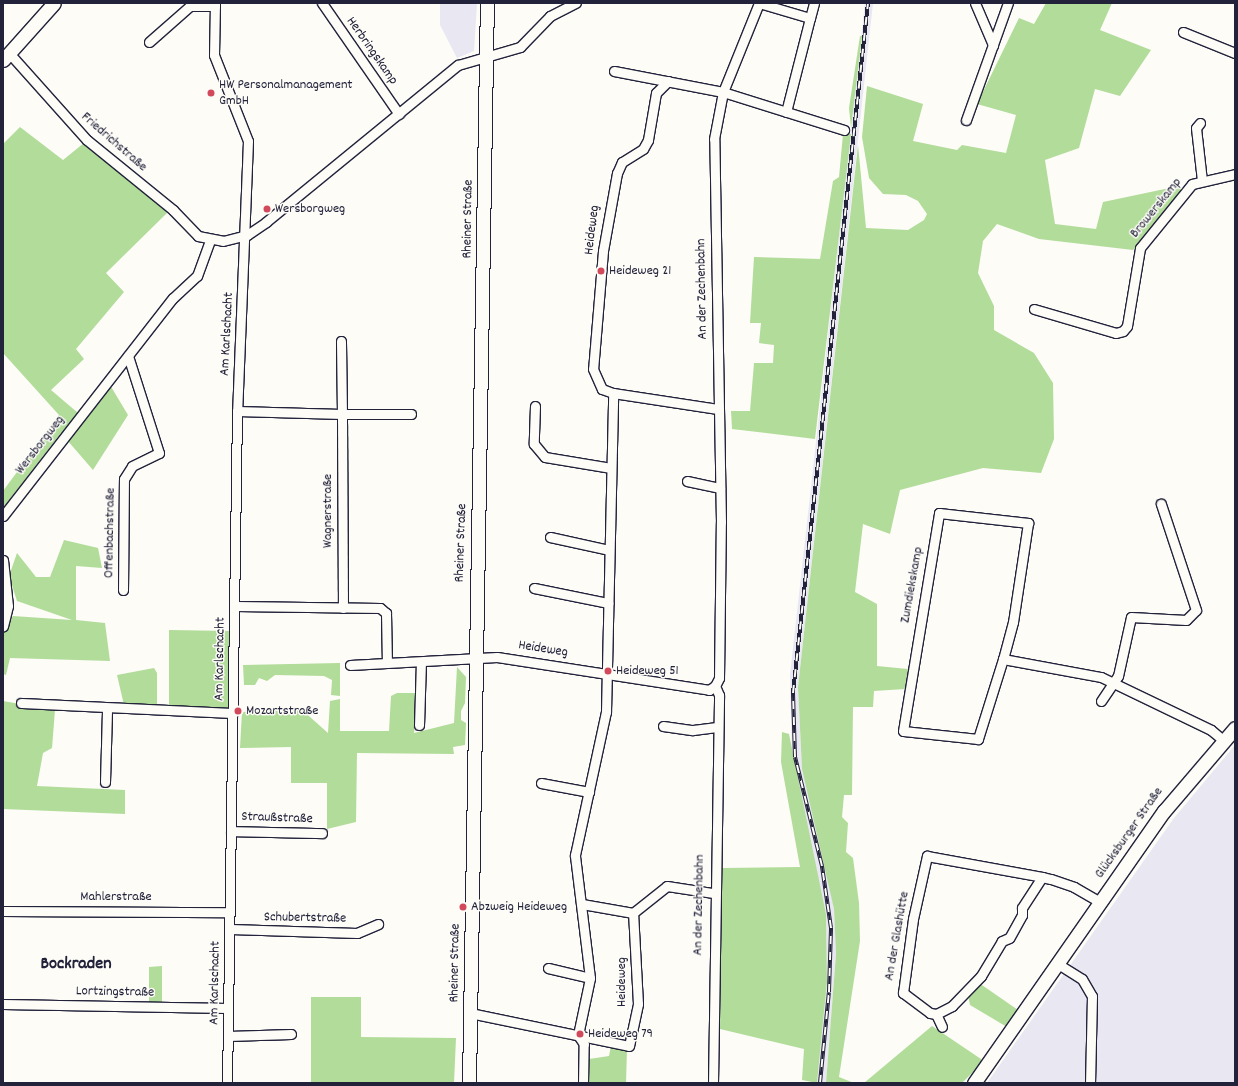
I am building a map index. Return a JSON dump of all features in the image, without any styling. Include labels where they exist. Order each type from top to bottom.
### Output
[{"type":"main road","points":[[6,57],[54,3]]},
{"type":"main road","name":"Rheiner Straße","points":[[469,1083],[474,659],[487,3]]},
{"type":"main road","name":"Glücksburger Straße","points":[[974,1083],[1173,799],[1235,728]]},
{"type":"street","name":"Herbringskamp","points":[[322,3],[399,114]]},
{"type":"street","points":[[210,241],[246,235],[399,114],[458,65],[520,47],[558,6],[576,3]]},
{"type":"street","name":"An der Zechenbahn","points":[[713,1083],[713,893],[719,696],[715,686],[719,678],[720,488],[714,139],[723,92],[759,3],[810,18]]},
{"type":"street","points":[[786,112],[814,3]]},
{"type":"street","points":[[975,3],[993,45]]},
{"type":"street","points":[[966,120],[1008,3]]},
{"type":"street","points":[[149,42],[190,6],[215,4]]},
{"type":"street","name":"Am Karlschacht","points":[[215,4],[214,55],[248,141],[246,235],[237,411],[236,606],[229,912],[230,929],[227,1008],[227,1083]]},
{"type":"street","points":[[1183,32],[1235,53]]},
{"type":"street","name":"Friedrichstraße","points":[[6,57],[87,140],[173,210],[198,236],[210,241]]},
{"type":"street","points":[[614,71],[723,92],[844,130]]},
{"type":"street","name":"Heideweg","points":[[613,393],[602,389],[593,369],[609,203],[622,162],[643,149],[648,140],[656,93],[668,81]]},
{"type":"street","name":"Browerskamp","points":[[1200,123],[1196,128],[1202,181]]},
{"type":"street","name":"Browerskamp","points":[[1034,309],[1116,333],[1124,330],[1128,326],[1140,248],[1192,184],[1235,174]]},
{"type":"street","name":"Wersborgweg","points":[[3,516],[173,298],[197,276],[210,241]]},
{"type":"street","name":"Wagnerstraße","points":[[340,341],[343,608]]},
{"type":"street","name":"Offenbachstraße","points":[[123,590],[124,479],[132,466],[158,453],[128,356]]},
{"type":"street","points":[[583,1083],[584,1044],[578,1035],[590,978],[575,855],[603,736],[607,673],[613,393],[718,409]]},
{"type":"street","points":[[535,406],[534,444],[545,457],[611,468]]},
{"type":"street","points":[[237,411],[411,414]]},
{"type":"street","points":[[687,482],[720,488]]},
{"type":"street","points":[[1101,701],[1114,683],[1131,617],[1186,620],[1196,610],[1161,504]]},
{"type":"street","name":"Zumdiekskamp","points":[[939,513],[1028,523],[1013,622],[1003,659],[978,739],[903,731],[939,513]]},
{"type":"street","points":[[550,537],[610,550]]},
{"type":"street","points":[[3,560],[8,606],[3,626]]},
{"type":"street","points":[[534,588],[608,603]]},
{"type":"street","points":[[236,606],[384,610],[387,662]]},
{"type":"street","name":"Heideweg","points":[[474,659],[497,657],[709,690],[715,686]]},
{"type":"street","points":[[350,665],[387,662],[474,659]]},
{"type":"street","points":[[1003,659],[1101,677],[1211,730],[1224,741]]},
{"type":"street","points":[[419,725],[421,662]]},
{"type":"street","points":[[21,703],[107,710],[233,714]]},
{"type":"street","points":[[105,782],[107,710]]},
{"type":"street","points":[[663,726],[693,730],[717,727]]},
{"type":"street","points":[[541,783],[589,792]]},
{"type":"street","name":"Straußstraße","points":[[231,831],[322,833]]},
{"type":"street","name":"An der Glashütte","points":[[936,1014],[919,1006],[902,990],[927,856],[1042,877],[1074,886],[1100,902]]},
{"type":"street","points":[[942,1027],[936,1014],[952,1006],[981,976],[1002,942],[1009,938],[1022,915],[1022,908],[1042,877]]},
{"type":"street","points":[[582,904],[633,913],[667,886],[713,893]]},
{"type":"street","name":"Mahlerstraße","points":[[3,911],[229,912]]},
{"type":"street","name":"Heideweg","points":[[470,1013],[629,1046],[638,1004],[633,913]]},
{"type":"street","name":"Schubertstraße","points":[[230,929],[357,933],[378,924]]},
{"type":"street","points":[[1058,964],[1082,979],[1092,996],[1090,1083]]},
{"type":"street","points":[[548,968],[590,978]]},
{"type":"street","name":"Lortzingstraße","points":[[3,1004],[227,1008]]},
{"type":"street","points":[[228,1036],[291,1034]]},
{"type":"shaded area","points":[[440,3],[477,3],[474,51],[457,58],[440,25]]},
{"type":"shaded area","points":[[865,3],[873,3],[798,687],[802,769],[824,854],[834,909],[836,954],[826,1083],[817,1083],[827,982],[826,914],[792,758],[790,675]]},
{"type":"shaded area","points":[[1235,745],[1235,1083],[987,1083],[1174,818]]},
{"type":"green space","points":[[1046,3],[1112,3],[1100,30],[1151,50],[1120,96],[1095,89],[1079,148],[1045,160],[1055,224],[1096,229],[1103,202],[1179,186],[1185,192],[1133,250],[1039,239],[997,224],[983,241],[978,273],[994,306],[994,330],[1034,353],[1053,383],[1054,439],[1041,473],[983,468],[900,490],[890,534],[863,524],[855,592],[877,604],[877,666],[908,669],[905,689],[874,691],[873,707],[853,707],[852,795],[844,795],[842,817],[848,823],[846,852],[853,858],[859,903],[860,941],[839,1077],[854,1083],[826,1083],[836,954],[834,909],[802,769],[798,687],[858,145],[866,228],[908,230],[924,220],[927,214],[918,201],[906,195],[883,194],[869,178],[862,137],[867,86],[923,104],[913,141],[957,150],[962,145],[1006,153],[1016,115],[977,104],[1019,18],[1034,24]]},
{"type":"green space","points":[[860,36],[862,36],[851,128],[849,108]]},
{"type":"green space","points":[[20,127],[63,160],[84,143],[168,212],[106,273],[124,292],[76,349],[84,359],[51,390],[84,418],[110,385],[128,415],[93,470],[61,433],[3,508],[3,491],[59,415],[3,353],[3,144]]},
{"type":"green space","points":[[843,134],[851,134],[815,439],[732,429],[731,411],[750,411],[754,363],[773,363],[774,345],[759,343],[761,323],[750,323],[754,257],[820,259],[833,181],[839,177]]},
{"type":"green space","points":[[64,540],[98,548],[102,568],[76,566],[76,620],[105,623],[110,661],[10,658],[6,675],[3,674],[3,629],[13,616],[72,620],[17,601],[9,576],[17,553],[36,577],[50,577]]},
{"type":"green space","points":[[169,630],[231,631],[229,709],[169,706]]},
{"type":"green space","points":[[340,663],[340,696],[331,695],[332,680],[324,676],[275,675],[267,681],[259,678],[255,685],[244,685],[243,665]]},
{"type":"green space","points":[[457,667],[466,677],[465,703],[461,711],[461,720],[466,723],[465,745],[453,747],[454,754],[357,753],[356,822],[327,829],[327,783],[291,783],[291,747],[240,748],[242,712],[301,709],[328,733],[330,701],[340,699],[340,731],[389,731],[391,696],[397,693],[417,693],[414,733],[454,723]]},
{"type":"green space","points":[[154,668],[157,673],[157,707],[124,705],[117,675]]},
{"type":"green space","points":[[3,701],[55,710],[52,748],[43,753],[37,786],[125,790],[125,814],[3,809]]},
{"type":"green space","points":[[782,732],[789,734],[826,914],[827,982],[817,1083],[802,1080],[804,1049],[720,1029],[722,868],[800,867],[781,762]]},
{"type":"green space","points":[[162,966],[162,1003],[149,1004],[149,967]]},
{"type":"green space","points":[[979,983],[1018,1010],[1007,1027],[970,1005],[968,995]]},
{"type":"green space","points":[[311,997],[361,997],[361,1037],[456,1038],[454,1083],[233,1083],[311,1082]]},
{"type":"green space","points":[[932,1026],[981,1059],[982,1063],[962,1083],[864,1083]]},
{"type":"green space","points":[[611,1046],[627,1049],[626,1083],[587,1083],[589,1059],[609,1056]]},
{"type":"railway","points":[[820,1083],[829,992],[831,928],[822,866],[795,757],[793,693],[868,3]]},
{"type":"place","name":"HW Personalmanagement GmbH","points":[[211,93]]},
{"type":"place","name":"Wersborgweg","points":[[267,209]]},
{"type":"place","name":"Heideweg 21","points":[[601,271]]},
{"type":"place","name":"Heideweg 51","points":[[608,671]]},
{"type":"place","name":"Mozartstraße","points":[[238,711]]},
{"type":"place","name":"Abzweig Heideweg","points":[[463,907]]},
{"type":"place","name":"Heideweg 79","points":[[580,1034]]},
{"type":"district","name":"Bockraden","points":[[76,965]]}]
